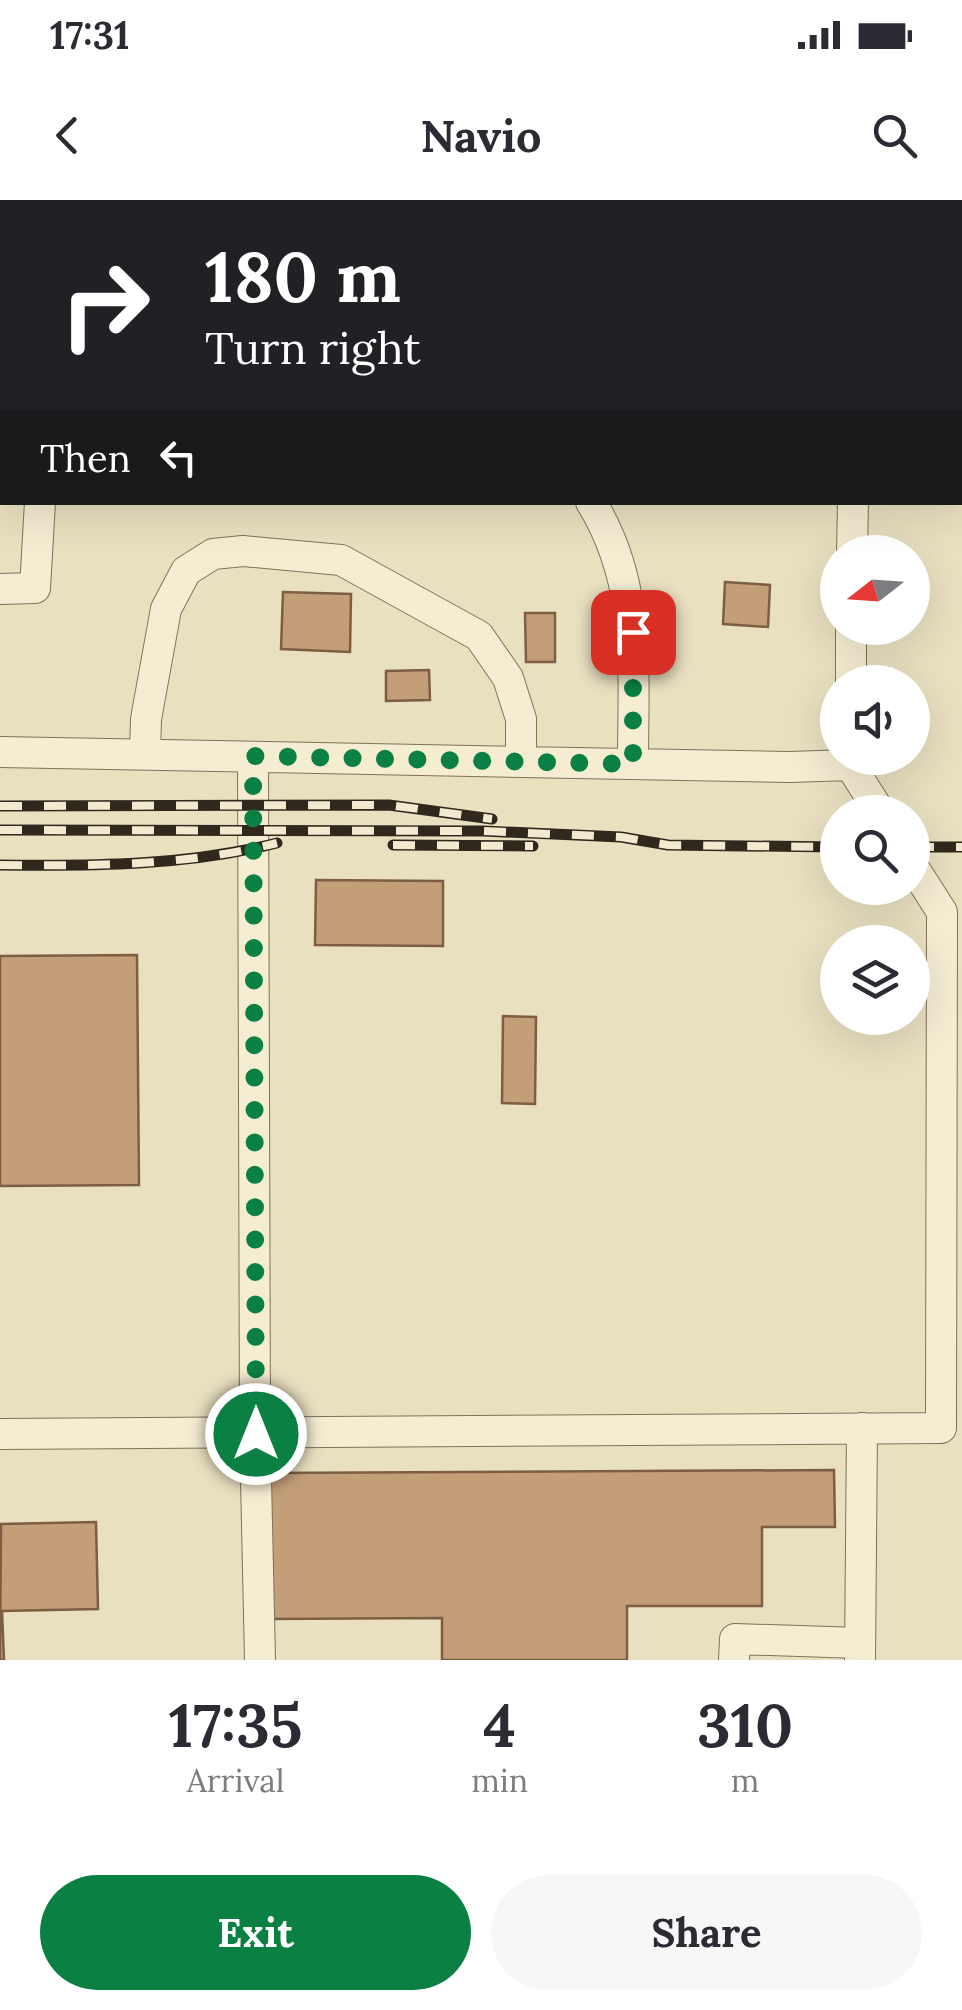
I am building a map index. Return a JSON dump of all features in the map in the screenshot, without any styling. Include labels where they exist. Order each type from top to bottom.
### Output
[{"type":"street","points":[[0,588],[35,588],[40,505]]},
{"type":"street","points":[[592,505],[623,569],[633,632],[633,764]]},
{"type":"street","points":[[852,535],[853,505]]},
{"type":"street","points":[[145,754],[146,718],[166,610],[186,571],[213,554],[242,551],[341,560],[478,636],[508,678],[522,718],[521,762]]},
{"type":"street","points":[[0,752],[633,764],[820,761]]},
{"type":"street","points":[[253,756],[260,1660]]},
{"type":"street","points":[[0,1434],[940,1428],[951,1420],[942,912],[930,893]]},
{"type":"street","points":[[734,1660],[735,1639],[804,1650],[860,1651],[862,1428]]},
{"type":"building","points":[[725,582],[770,585],[768,627],[723,624]]},
{"type":"building","points":[[283,592],[351,594],[350,652],[281,649]]},
{"type":"building","points":[[525,613],[555,613],[555,662],[526,662]]},
{"type":"building","points":[[429,670],[430,700],[386,701],[386,671]]},
{"type":"building","points":[[316,880],[443,881],[443,946],[315,945]]},
{"type":"building","points":[[137,955],[139,1185],[0,1186],[0,956]]},
{"type":"building","points":[[503,1016],[536,1017],[535,1104],[502,1103]]},
{"type":"building","points":[[834,1470],[835,1527],[762,1527],[762,1606],[627,1606],[627,1660],[442,1660],[442,1618],[267,1619],[266,1473]]},
{"type":"building","points":[[96,1522],[98,1609],[2,1611],[4,1660],[0,1660],[1,1524]]},
{"type":"railway","points":[[0,806],[389,805],[492,819]]},
{"type":"railway","points":[[0,830],[483,831],[621,837],[668,845],[820,847]]},
{"type":"railway","points":[[0,865],[105,865],[174,860],[277,843]]},
{"type":"railway","points":[[393,845],[533,846]]},
{"type":"railway","points":[[930,847],[962,847]]},
{"type":"route","points":[[256,1434],[253,756],[633,764],[633,632]]}]
